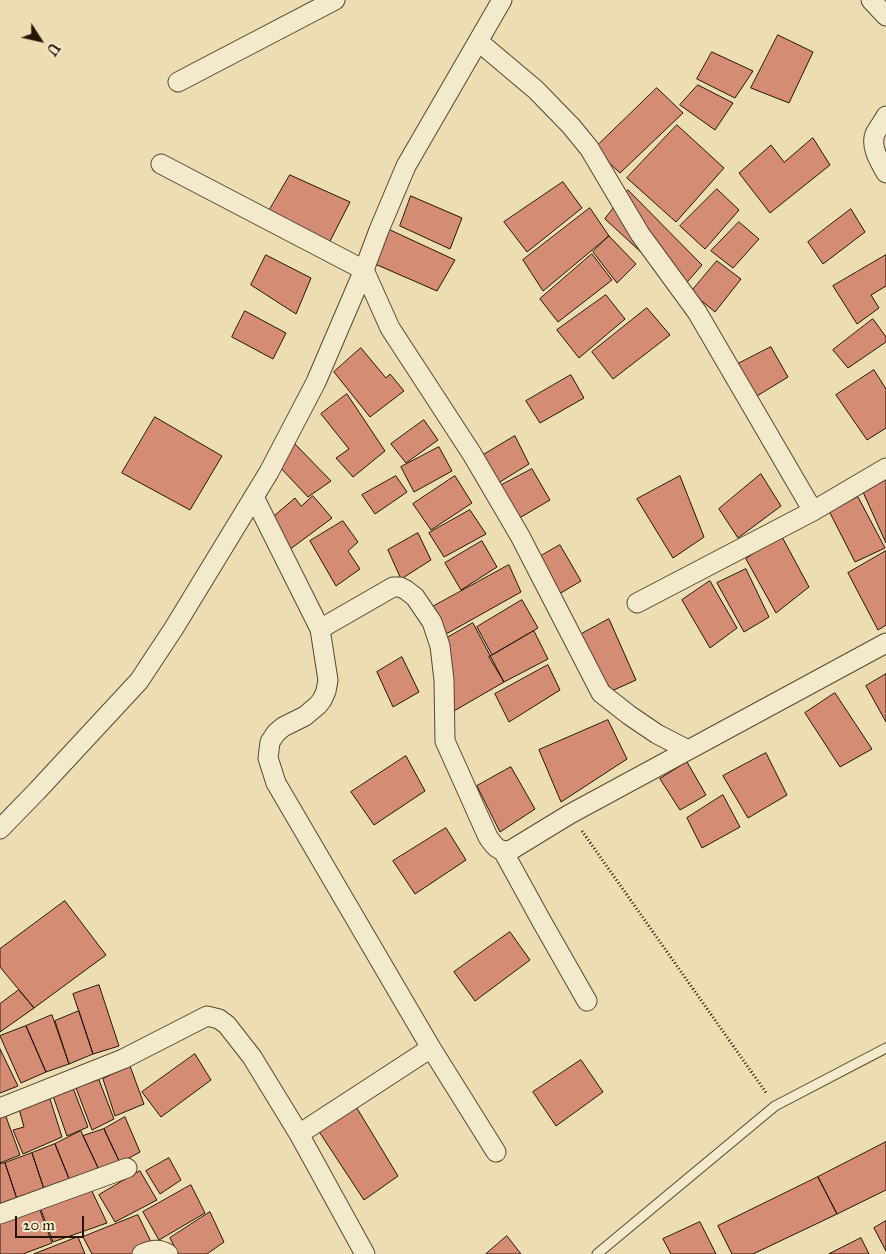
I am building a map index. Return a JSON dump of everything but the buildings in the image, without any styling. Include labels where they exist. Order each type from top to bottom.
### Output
[{"type":"street","points":[[178,82],[335,0]]},
{"type":"street","points":[[0,829],[37,792],[139,681],[174,628],[254,497],[304,407],[364,270],[406,166],[502,0]]},
{"type":"street","points":[[871,0],[886,16]]},
{"type":"street","points":[[479,42],[536,90],[571,126],[589,148],[640,234],[697,312],[813,511]]},
{"type":"street","points":[[886,116],[874,138],[876,152],[886,173]]},
{"type":"street","points":[[161,164],[364,270],[390,328],[472,454],[520,536],[601,693],[657,734],[688,750]]},
{"type":"street","points":[[637,603],[813,511],[886,468]]},
{"type":"street","points":[[254,497],[320,629],[328,680],[326,691],[318,705],[305,716],[276,733],[270,742],[268,758],[276,784],[431,1048],[496,1152]]},
{"type":"street","points":[[320,629],[393,587],[400,587],[415,597],[432,622],[440,646],[444,680],[445,741],[488,837],[494,845],[503,851],[587,1001]]},
{"type":"street","points":[[503,851],[512,850],[570,814],[886,643]]},
{"type":"street","points":[[0,1108],[124,1059],[207,1016],[219,1019],[252,1057],[299,1134],[365,1254]]},
{"type":"street","points":[[299,1134],[431,1048]]},
{"type":"street","points":[[0,1214],[127,1168]]},
{"type":"street","points":[[142,1254],[157,1249],[168,1254]]},
{"type":"lane","points":[[597,1254],[775,1106],[886,1048]]},
{"type":"path","points":[[570,814],[775,1106]]}]
